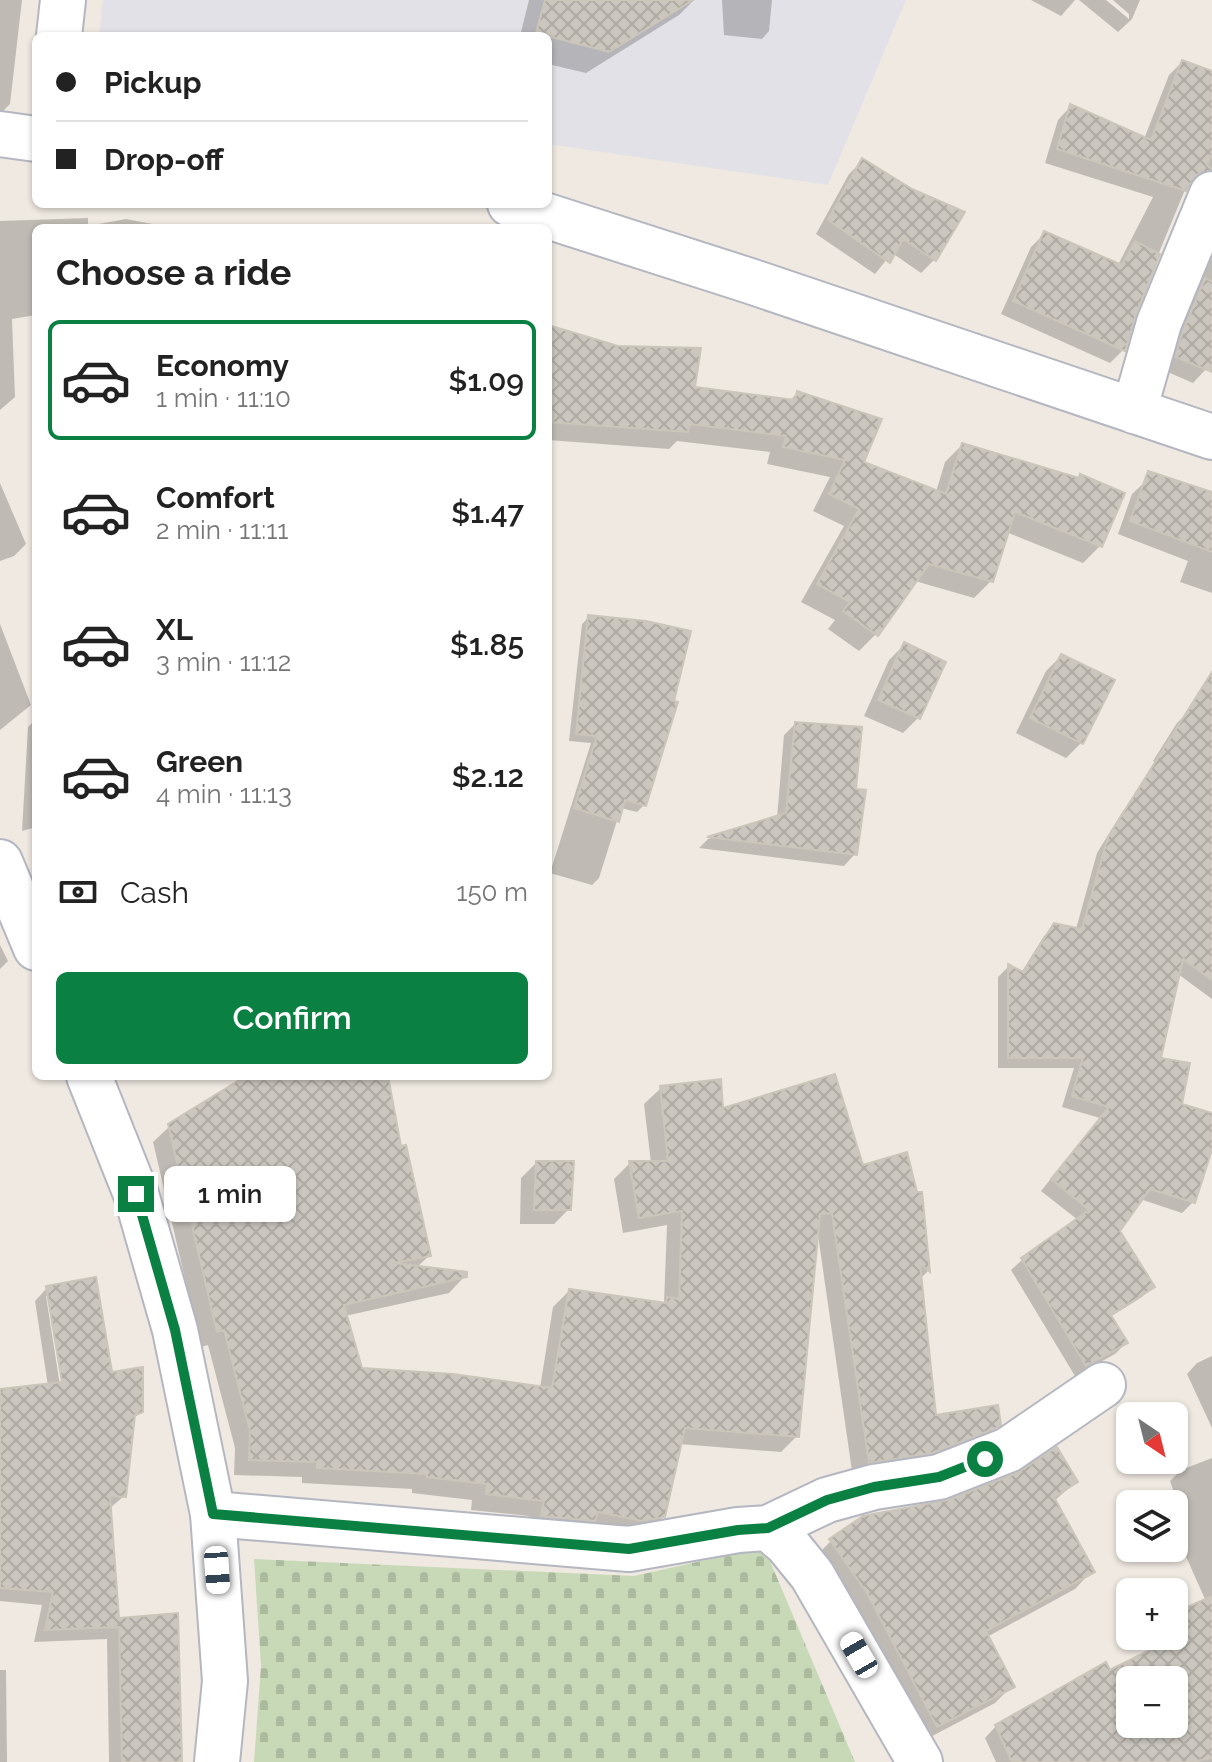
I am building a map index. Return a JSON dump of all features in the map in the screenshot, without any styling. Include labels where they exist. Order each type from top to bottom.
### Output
[{"type":"street","points":[[59,32],[63,0]]},
{"type":"street","points":[[0,134],[32,138]]},
{"type":"street","points":[[1134,411],[1159,323],[1212,194]]},
{"type":"street","points":[[522,208],[750,281],[1212,437]]},
{"type":"street","points":[[0,862],[32,938]]},
{"type":"street","points":[[91,1080],[136,1194],[171,1315],[213,1514],[225,1681],[217,1762]]},
{"type":"street","points":[[213,1514],[629,1549],[738,1530],[768,1528],[827,1500],[874,1487],[939,1477],[1008,1450],[1103,1385]]},
{"type":"street","points":[[768,1528],[786,1543],[812,1575],[920,1762]]},
{"type":"shaded area","points":[[103,0],[906,0],[828,185],[552,145],[552,32],[99,32]]},
{"type":"green space","points":[[764,1547],[855,1762],[254,1762],[261,1666],[254,1559],[634,1576]]},
{"type":"building","points":[[545,0],[693,0],[609,52],[552,37],[552,32],[536,32]]},
{"type":"building","points":[[1182,60],[1212,71],[1212,154],[1207,165],[1212,170],[1196,175],[1186,191],[1057,149],[1070,104],[1151,140]]},
{"type":"building","points":[[862,158],[912,189],[965,212],[936,261],[903,239],[890,263],[828,220]]},
{"type":"building","points":[[1044,231],[1122,265],[1135,241],[1160,254],[1125,351],[1013,301]]},
{"type":"building","points":[[1205,278],[1212,282],[1212,372],[1175,357]]},
{"type":"building","points":[[552,326],[618,346],[701,348],[695,387],[795,400],[797,391],[882,419],[864,462],[946,494],[962,443],[1079,478],[1080,474],[1125,493],[1102,547],[1015,512],[993,582],[929,564],[878,636],[843,611],[850,602],[817,584],[859,509],[829,494],[845,460],[783,447],[786,436],[690,424],[688,432],[552,422]]},
{"type":"building","points":[[1148,471],[1212,492],[1212,552],[1130,521]]},
{"type":"building","points":[[588,615],[646,621],[691,631],[674,701],[678,702],[646,806],[625,800],[619,822],[574,808],[597,736],[576,734]]},
{"type":"building","points":[[904,642],[946,662],[920,719],[878,700]]},
{"type":"building","points":[[1061,654],[1115,680],[1083,744],[1030,718]]},
{"type":"building","points":[[1212,672],[1212,980],[1183,959],[1161,1058],[1190,1063],[1182,1104],[1212,1113],[1212,1150],[1195,1203],[1150,1189],[1120,1231],[1155,1287],[1111,1315],[1128,1343],[1086,1366],[1021,1258],[1089,1210],[1051,1179],[1109,1107],[1072,1096],[1083,1058],[1008,1058],[1008,964],[1023,972],[1054,923],[1082,929],[1108,837]]},
{"type":"building","points":[[795,722],[862,727],[856,789],[866,790],[857,855],[707,837],[786,813]]},
{"type":"building","points":[[835,1074],[863,1165],[907,1152],[917,1192],[922,1192],[930,1272],[920,1264],[936,1415],[998,1405],[1001,1425],[932,1453],[869,1463],[832,1213],[820,1214],[799,1437],[685,1428],[665,1517],[642,1521],[598,1512],[595,1521],[541,1516],[544,1501],[486,1494],[487,1484],[427,1477],[427,1474],[317,1468],[317,1462],[249,1460],[250,1431],[224,1330],[217,1332],[168,1124],[240,1080],[389,1080],[401,1146],[406,1145],[431,1256],[394,1263],[467,1272],[467,1277],[344,1305],[362,1368],[453,1374],[552,1388],[569,1289],[666,1303],[667,1297],[679,1299],[682,1211],[639,1218],[629,1161],[668,1161],[660,1086],[721,1079],[723,1108]]},
{"type":"building","points":[[536,1161],[574,1161],[571,1210],[534,1210]]},
{"type":"building","points":[[96,1277],[112,1372],[143,1367],[143,1412],[135,1415],[126,1497],[110,1496],[119,1618],[178,1613],[182,1762],[122,1762],[119,1627],[45,1630],[53,1592],[0,1588],[0,1389],[62,1382],[46,1286]]},
{"type":"building","points":[[1057,1447],[1078,1482],[1054,1497],[1095,1572],[986,1631],[1015,1687],[937,1727],[867,1593],[829,1539],[863,1516],[948,1500],[1017,1473]]},
{"type":"building","points":[[1212,1596],[1212,1758],[1191,1762],[1012,1762],[995,1725],[1106,1662],[1110,1670],[1116,1667],[1116,1738],[1188,1738],[1188,1666],[1118,1666],[1150,1650],[1188,1650],[1188,1607]]},
{"type":"route","points":[[136,1194],[175,1330],[213,1514],[629,1549],[738,1530],[768,1528],[827,1500],[874,1487],[939,1477],[985,1459]]}]
